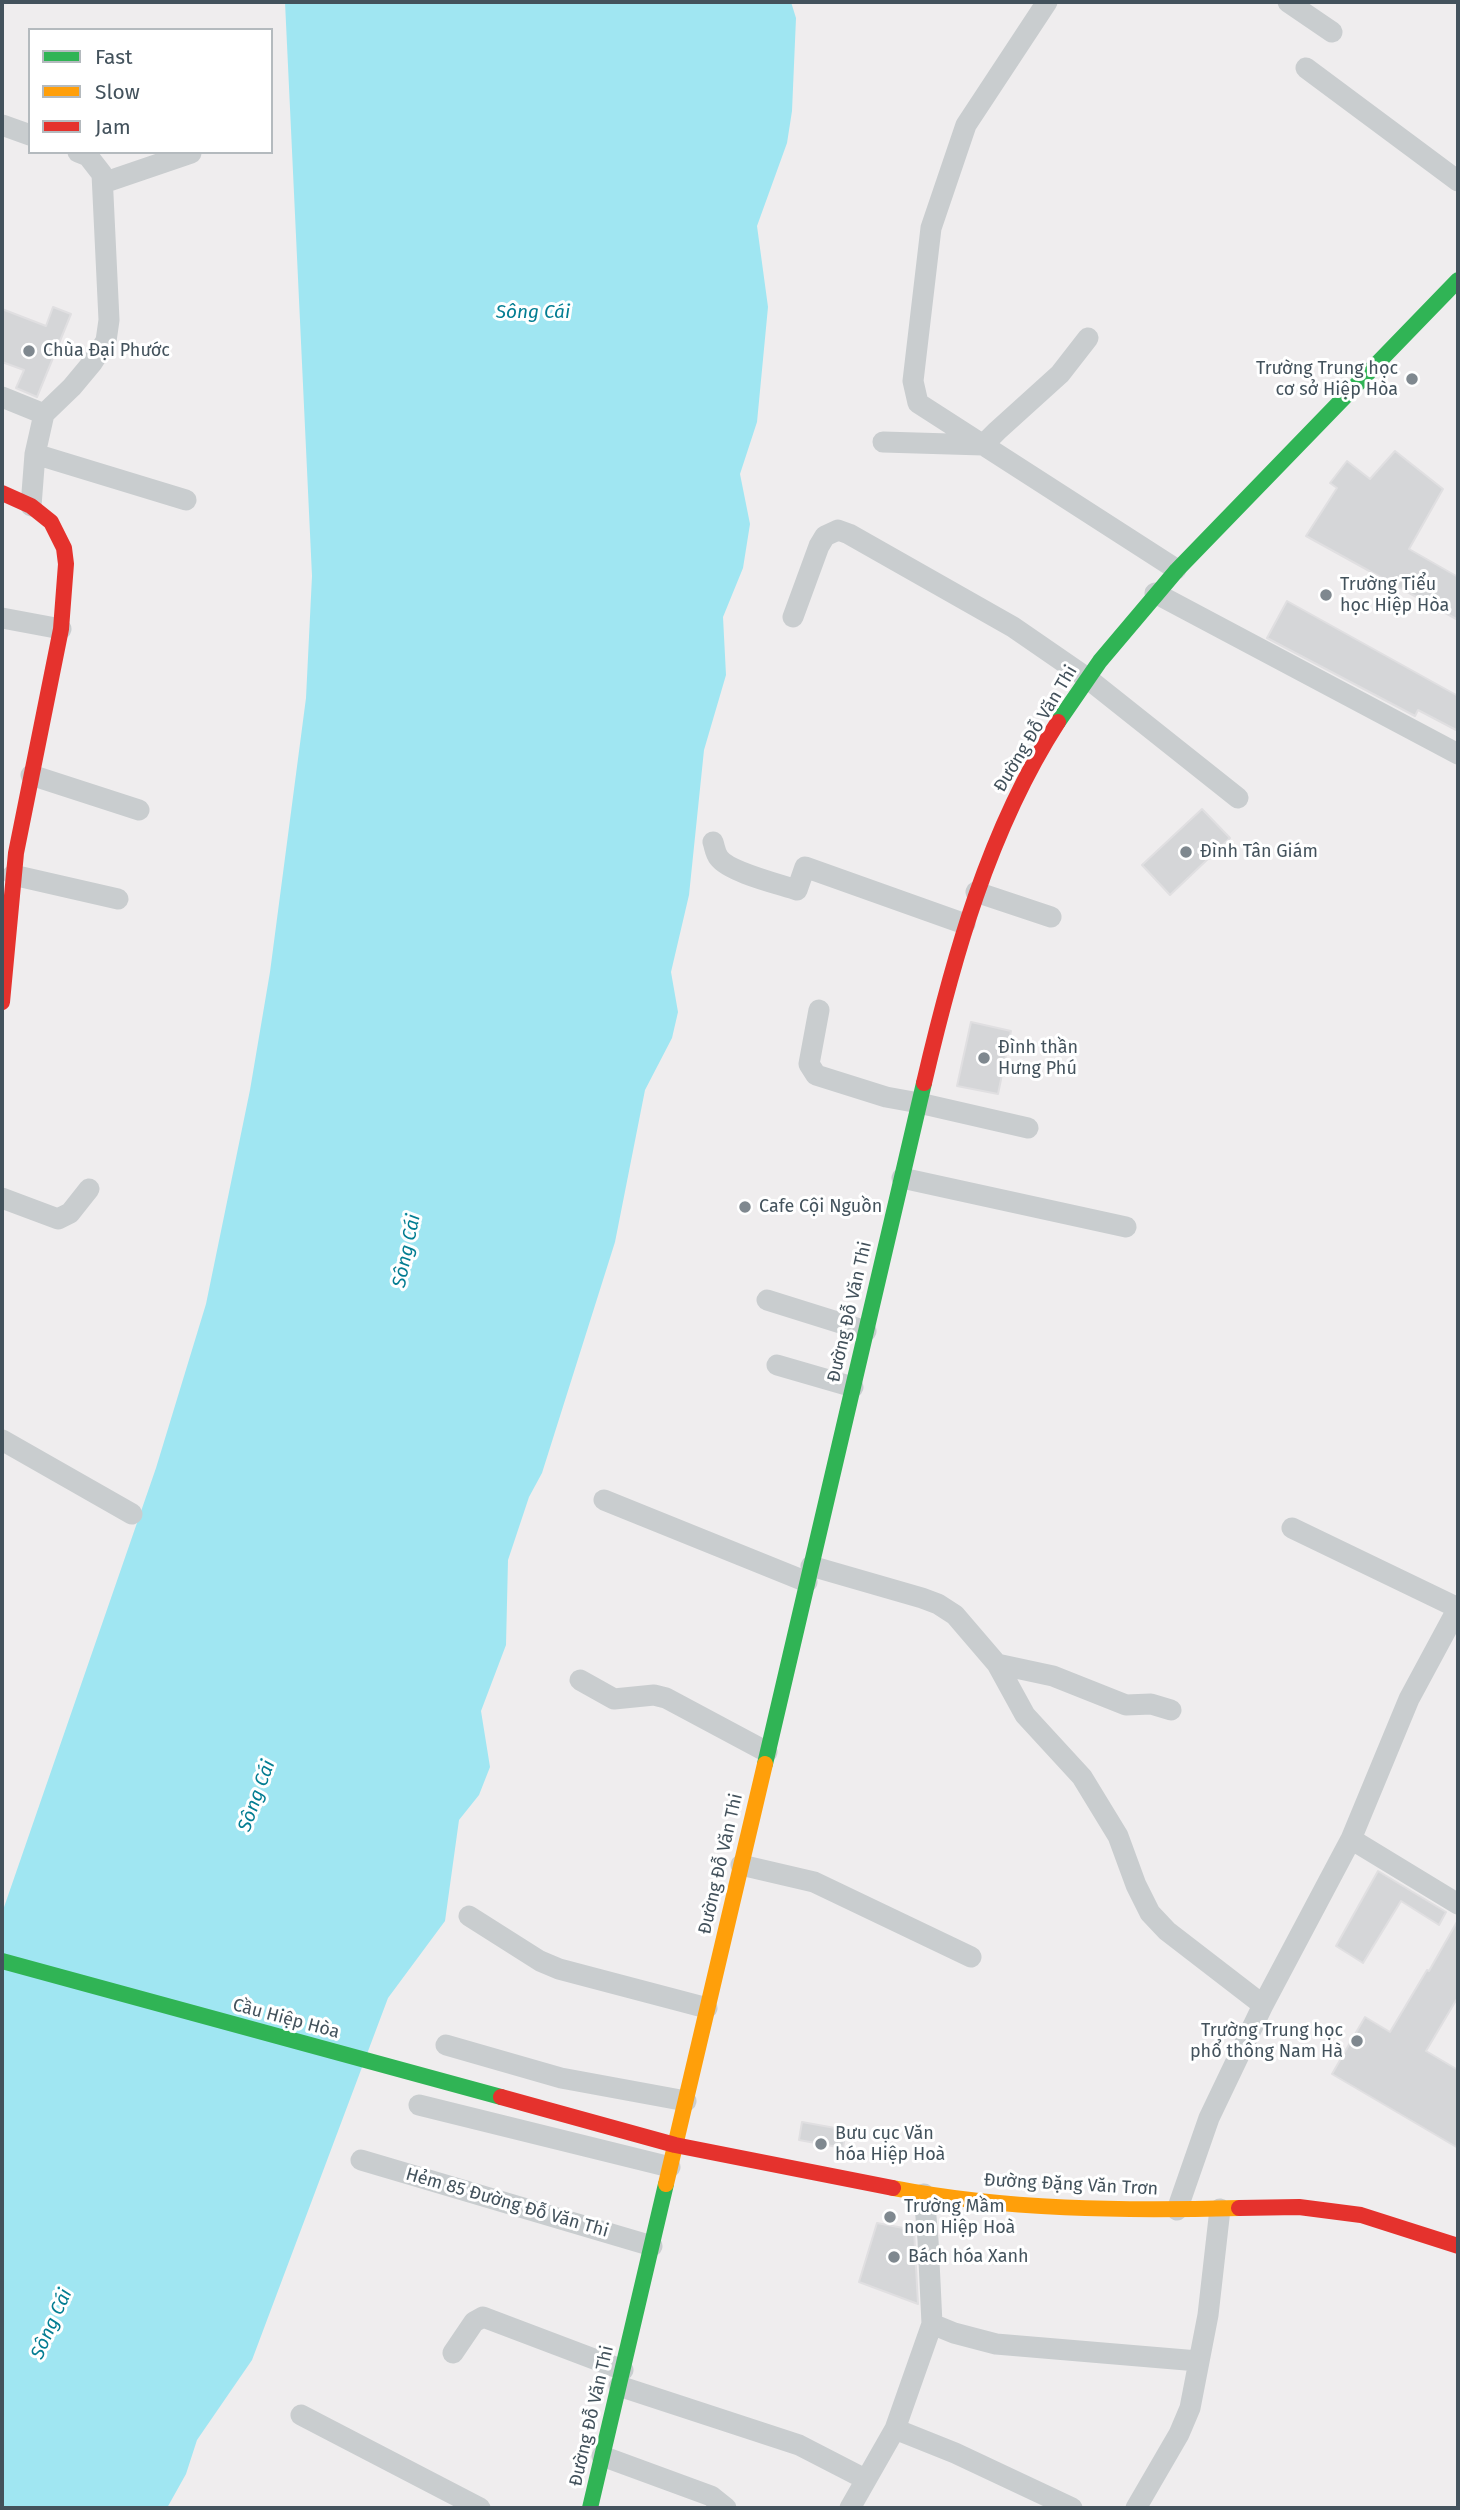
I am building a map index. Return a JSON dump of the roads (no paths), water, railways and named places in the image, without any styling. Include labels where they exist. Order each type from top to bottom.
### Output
[{"type":"street","points":[[1047,2],[966,125],[931,228],[913,382],[918,403],[1177,569]]},
{"type":"street","points":[[1288,2],[1332,32]]},
{"type":"street","points":[[1306,68],[1458,181]]},
{"type":"street","points":[[2,125],[28,134]]},
{"type":"street","points":[[31,506],[35,454],[44,414],[77,382],[106,341],[109,320],[103,183],[98,166],[83,154]]},
{"type":"street","points":[[103,183],[188,154]]},
{"type":"street","name":"Đường Đỗ Văn Thi","points":[[590,2508],[945,994],[976,892],[1005,822],[1032,767],[1087,678],[1112,644],[1177,569],[1458,280]]},
{"type":"street","points":[[984,445],[1060,374],[1088,338]]},
{"type":"street","points":[[2,397],[44,414]]},
{"type":"street","points":[[883,442],[984,445]]},
{"type":"street","points":[[35,454],[186,500]]},
{"type":"street","points":[[2,493],[31,506],[51,522],[64,548],[65,564],[61,629],[7,900],[2,1002]]},
{"type":"street","points":[[793,617],[819,546],[825,536],[838,530],[862,540],[1013,627],[1087,678],[1238,798]]},
{"type":"street","points":[[1155,593],[1458,754]]},
{"type":"street","points":[[2,618],[61,629]]},
{"type":"street","points":[[31,775],[139,810]]},
{"type":"street","points":[[713,842],[716,854],[726,865],[760,878],[797,890],[805,867],[965,924]]},
{"type":"street","points":[[13,876],[118,899]]},
{"type":"street","points":[[976,892],[1051,917]]},
{"type":"street","points":[[818,1010],[810,1064],[816,1075],[886,1097],[1028,1128]]},
{"type":"street","points":[[902,1178],[1126,1227]]},
{"type":"street","points":[[2,1198],[58,1219],[70,1213],[89,1189]]},
{"type":"street","points":[[767,1300],[866,1331]]},
{"type":"street","points":[[777,1365],[853,1387]]},
{"type":"street","points":[[2,1440],[132,1514]]},
{"type":"street","points":[[604,1500],[809,1574],[939,1604],[955,1615],[997,1664],[1025,1715],[1082,1777],[1118,1836],[1136,1885],[1150,1913],[1167,1931],[1263,2005]]},
{"type":"street","points":[[1177,2210],[1209,2118],[1263,2005],[1350,1839],[1409,1699],[1458,1608],[1292,1528]]},
{"type":"street","points":[[997,1664],[1053,1676],[1126,1705],[1151,1704],[1171,1710]]},
{"type":"street","points":[[580,1680],[614,1699],[654,1696],[666,1698],[767,1752]]},
{"type":"street","points":[[1350,1839],[1458,1904]]},
{"type":"street","points":[[741,1864],[814,1882],[971,1957]]},
{"type":"street","points":[[469,1916],[540,1961],[559,1969],[707,2008]]},
{"type":"street","name":"Cầu Hiệp Hòa","points":[[2,1961],[559,2114]]},
{"type":"street","points":[[446,2045],[561,2078],[686,2101]]},
{"type":"street","points":[[419,2105],[670,2167]]},
{"type":"street","name":"Đường Đặng Văn Trơn","points":[[559,2114],[676,2145],[923,2193],[1010,2205],[1177,2210],[1299,2207],[1361,2215],[1458,2246]]},
{"type":"street","name":"Hẻm 85 Đường Đỗ Văn Thi","points":[[361,2160],[652,2246]]},
{"type":"street","points":[[850,2508],[895,2429],[932,2324],[923,2193]]},
{"type":"street","points":[[1136,2508],[1179,2434],[1190,2408],[1208,2315],[1220,2209]]},
{"type":"street","points":[[453,2353],[474,2322],[483,2317],[621,2378],[799,2445],[865,2479]]},
{"type":"street","points":[[932,2324],[996,2344],[1198,2361]]},
{"type":"street","points":[[301,2415],[480,2508]]},
{"type":"street","points":[[895,2429],[955,2453],[1072,2508]]},
{"type":"street","points":[[602,2456],[711,2496],[726,2508]]},
{"type":"water","name":"Sông Cái","points":[[285,2],[791,2],[796,18],[792,111],[787,143],[757,226],[768,307],[757,422],[740,474],[750,524],[743,568],[723,617],[726,675],[704,750],[689,895],[671,972],[678,1012],[672,1038],[645,1090],[615,1242],[542,1473],[529,1497],[508,1560],[506,1645],[481,1711],[490,1767],[479,1795],[459,1820],[445,1921],[388,1998],[252,2360],[197,2440],[186,2474],[167,2508],[2,2508],[2,1913],[156,1468],[206,1304],[250,1090],[270,972],[306,698],[312,576]]},
{"type":"place","name":"Chùa Đại Phước","points":[[29,351]]},
{"type":"place","name":"Trường Trung học cơ sở Hiệp Hòa","points":[[1412,379]]},
{"type":"place","name":"Trường Tiểu học Hiệp Hòa","points":[[1326,595]]},
{"type":"place","name":"Đình Tân Giám","points":[[1186,852]]},
{"type":"place","name":"Đình thần Hưng Phú","points":[[984,1058]]},
{"type":"place","name":"Cafe Cội Nguồn","points":[[745,1207]]},
{"type":"place","name":"Trường Trung học phổ thông Nam Hà","points":[[1357,2041]]},
{"type":"place","name":"Bưu cục Văn hóa Hiệp Hoà","points":[[821,2144]]},
{"type":"place","name":"Trường Mầm non Hiệp Hoà","points":[[890,2217]]},
{"type":"place","name":"Bách hóa Xanh","points":[[894,2257]]}]
